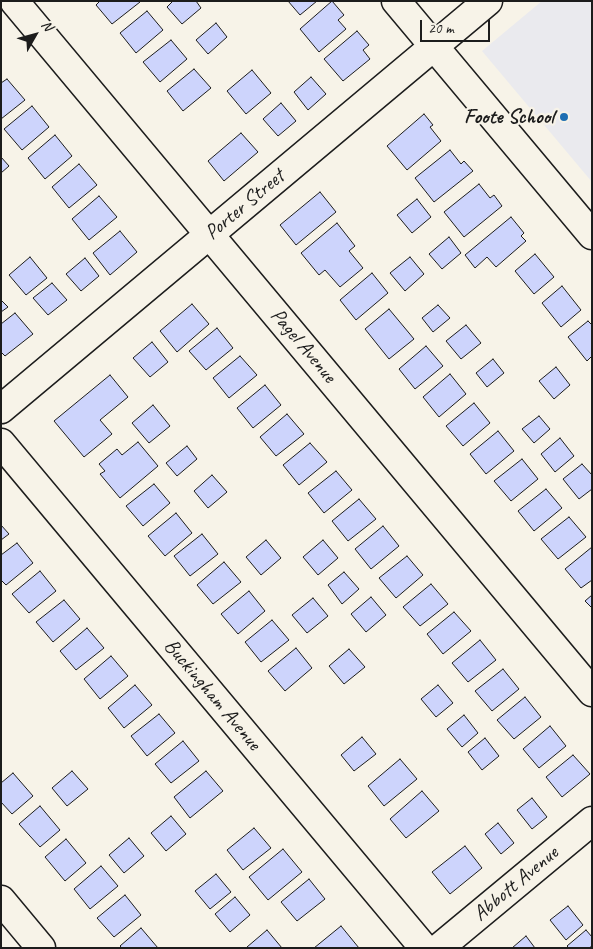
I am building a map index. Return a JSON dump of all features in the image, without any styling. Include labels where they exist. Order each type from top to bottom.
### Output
[{"type":"street","name":"Pagel Avenue","points":[[14,1],[592,692]]},
{"type":"street","points":[[396,1],[592,235]]},
{"type":"street","name":"Porter Street","points":[[1,409],[488,1]]},
{"type":"street","name":"Buckingham Avenue","points":[[1,443],[424,948]]},
{"type":"street","name":"Abbott Avenue","points":[[439,948],[592,821]]},
{"type":"street","points":[[1,900],[42,948]]},
{"type":"shaded area","name":"Foote School","points":[[542,1],[592,1],[592,182],[482,51]]},
{"type":"building","points":[[100,1],[140,2],[112,24],[96,5]]},
{"type":"building","points":[[173,1],[196,1],[201,8],[182,24],[167,7]]},
{"type":"building","points":[[288,1],[317,1],[300,15]]},
{"type":"building","points":[[332,1],[344,15],[338,20],[346,29],[319,52],[300,29]]},
{"type":"building","points":[[147,11],[163,30],[136,53],[120,33]]},
{"type":"building","points":[[216,23],[227,37],[208,54],[196,40]]},
{"type":"building","points":[[357,31],[369,45],[363,50],[370,59],[343,81],[324,59]]},
{"type":"building","points":[[171,40],[187,59],[160,82],[143,62]]},
{"type":"building","points":[[194,69],[211,88],[183,111],[167,91]]},
{"type":"building","points":[[252,70],[271,93],[246,114],[227,91]]},
{"type":"building","points":[[311,77],[326,94],[308,110],[294,92]]},
{"type":"building","points":[[7,79],[25,100],[1,119],[1,83]]},
{"type":"building","points":[[281,103],[296,121],[278,136],[263,119]]},
{"type":"building","points":[[32,106],[49,127],[22,150],[4,129]]},
{"type":"building","points":[[424,114],[433,125],[430,127],[441,141],[407,170],[387,146]]},
{"type":"building","points":[[241,133],[258,152],[224,181],[208,161]]},
{"type":"building","points":[[55,135],[72,156],[45,179],[28,158]]},
{"type":"building","points":[[450,150],[461,164],[464,161],[473,171],[434,202],[415,178]]},
{"type":"building","points":[[1,157],[9,166],[1,173]]},
{"type":"building","points":[[79,164],[97,185],[69,208],[52,187]]},
{"type":"building","points":[[479,184],[490,198],[494,195],[502,206],[464,237],[444,212]]},
{"type":"building","points":[[320,192],[336,212],[296,245],[280,225]]},
{"type":"building","points":[[99,196],[117,217],[89,240],[72,219]]},
{"type":"building","points":[[417,199],[431,217],[412,233],[397,215]]},
{"type":"building","points":[[511,217],[524,233],[521,236],[526,241],[496,267],[487,257],[475,268],[465,255]]},
{"type":"building","points":[[337,223],[355,246],[349,251],[363,268],[340,287],[325,270],[319,275],[301,253]]},
{"type":"building","points":[[120,231],[137,252],[110,275],[93,253]]},
{"type":"building","points":[[449,237],[461,253],[442,269],[429,254]]},
{"type":"building","points":[[535,254],[554,277],[534,294],[515,271]]},
{"type":"building","points":[[30,257],[47,278],[26,295],[9,275]]},
{"type":"building","points":[[410,257],[424,274],[405,291],[390,273]]},
{"type":"building","points":[[85,258],[99,276],[81,291],[66,274]]},
{"type":"building","points":[[372,273],[388,293],[356,320],[340,300]]},
{"type":"building","points":[[52,283],[67,300],[48,315],[33,298]]},
{"type":"building","points":[[562,286],[581,310],[561,327],[542,303]]},
{"type":"building","points":[[1,300],[8,307],[1,312]]},
{"type":"building","points":[[192,304],[209,324],[177,352],[160,331]]},
{"type":"building","points":[[438,305],[450,318],[433,332],[422,318]]},
{"type":"building","points":[[389,309],[414,339],[389,359],[365,329]]},
{"type":"building","points":[[15,313],[33,334],[5,356],[1,352],[1,324]]},
{"type":"building","points":[[588,321],[592,325],[592,356],[587,361],[568,337]]},
{"type":"building","points":[[466,325],[481,343],[461,359],[446,341]]},
{"type":"building","points":[[217,328],[233,348],[206,370],[189,351]]},
{"type":"building","points":[[152,342],[168,362],[150,377],[133,358]]},
{"type":"building","points":[[426,346],[443,366],[415,389],[399,369]]},
{"type":"building","points":[[240,356],[257,375],[229,398],[213,378]]},
{"type":"building","points":[[493,359],[504,373],[487,387],[476,373]]},
{"type":"building","points":[[556,367],[570,385],[554,399],[539,381]]},
{"type":"building","points":[[450,374],[466,394],[439,417],[423,397]]},
{"type":"building","points":[[110,375],[128,397],[100,420],[112,434],[84,457],[54,421]]},
{"type":"building","points":[[265,385],[281,405],[253,428],[237,408]]},
{"type":"building","points":[[474,403],[490,423],[463,446],[446,426]]},
{"type":"building","points":[[153,405],[170,426],[149,443],[132,423]]},
{"type":"building","points":[[287,414],[304,434],[276,456],[260,437]]},
{"type":"building","points":[[539,416],[550,429],[534,443],[522,429]]},
{"type":"building","points":[[498,431],[514,451],[486,474],[470,454]]},
{"type":"building","points":[[560,438],[574,456],[555,472],[541,454]]},
{"type":"building","points":[[138,442],[158,466],[120,498],[100,474],[105,471],[99,464],[117,449],[122,455]]},
{"type":"building","points":[[310,443],[327,462],[299,485],[283,465]]},
{"type":"building","points":[[187,446],[197,459],[177,476],[166,463]]},
{"type":"building","points":[[522,459],[538,479],[511,501],[494,481]]},
{"type":"building","points":[[582,464],[592,475],[592,489],[579,499],[563,479]]},
{"type":"building","points":[[336,471],[352,490],[324,513],[308,493]]},
{"type":"building","points":[[212,475],[227,492],[208,508],[194,491]]},
{"type":"building","points":[[154,484],[170,503],[143,526],[126,506]]},
{"type":"building","points":[[546,489],[562,508],[534,531],[518,511]]},
{"type":"building","points":[[359,499],[376,519],[348,541],[332,521]]},
{"type":"building","points":[[176,513],[192,533],[165,556],[148,536]]},
{"type":"building","points":[[569,517],[586,537],[558,559],[541,539]]},
{"type":"building","points":[[1,525],[9,534],[1,540]]},
{"type":"building","points":[[383,526],[399,546],[371,569],[355,549]]},
{"type":"building","points":[[202,534],[218,554],[190,576],[174,556]]},
{"type":"building","points":[[266,540],[281,558],[261,575],[246,557]]},
{"type":"building","points":[[323,540],[338,558],[318,575],[303,557]]},
{"type":"building","points":[[17,543],[33,563],[6,585],[1,580],[1,555]]},
{"type":"building","points":[[592,547],[592,580],[581,588],[565,569]]},
{"type":"building","points":[[407,556],[423,575],[396,598],[379,578]]},
{"type":"building","points":[[224,562],[241,582],[213,604],[197,585]]},
{"type":"building","points":[[40,571],[56,591],[29,613],[12,594]]},
{"type":"building","points":[[344,572],[359,589],[342,604],[328,585]]},
{"type":"building","points":[[431,584],[448,604],[420,626],[403,607]]},
{"type":"building","points":[[249,591],[265,611],[238,634],[221,614]]},
{"type":"building","points":[[592,595],[592,608],[585,601]]},
{"type":"building","points":[[371,597],[386,615],[366,632],[351,614]]},
{"type":"building","points":[[313,598],[328,616],[307,633],[292,615]]},
{"type":"building","points":[[64,600],[80,619],[53,642],[36,622]]},
{"type":"building","points":[[454,612],[471,631],[443,654],[427,634]]},
{"type":"building","points":[[272,620],[289,640],[261,662],[245,642]]},
{"type":"building","points":[[87,628],[104,648],[76,670],[60,651]]},
{"type":"building","points":[[480,640],[496,660],[468,682],[452,663]]},
{"type":"building","points":[[296,648],[312,668],[285,691],[268,671]]},
{"type":"building","points":[[349,649],[365,667],[344,684],[329,666]]},
{"type":"building","points":[[111,656],[128,676],[100,699],[84,679]]},
{"type":"building","points":[[503,669],[519,689],[492,711],[475,691]]},
{"type":"building","points":[[135,685],[152,705],[124,728],[108,708]]},
{"type":"building","points":[[438,685],[453,703],[436,717],[421,699]]},
{"type":"building","points":[[525,697],[541,717],[514,739],[497,720]]},
{"type":"building","points":[[159,714],[175,733],[147,756],[131,736]]},
{"type":"building","points":[[464,715],[478,733],[462,747],[447,729]]},
{"type":"building","points":[[550,726],[566,746],[539,768],[523,749]]},
{"type":"building","points":[[362,737],[376,754],[354,771],[341,755]]},
{"type":"building","points":[[485,738],[499,756],[482,770],[468,752]]},
{"type":"building","points":[[183,741],[199,761],[171,783],[155,764]]},
{"type":"building","points":[[573,755],[590,774],[562,797],[546,777]]},
{"type":"building","points":[[400,759],[417,779],[384,806],[368,786]]},
{"type":"building","points":[[72,771],[88,789],[67,806],[52,788]]},
{"type":"building","points":[[206,771],[223,791],[190,818],[174,797]]},
{"type":"building","points":[[13,773],[33,796],[12,814],[1,802],[1,783]]},
{"type":"building","points":[[422,791],[439,811],[406,838],[390,819]]},
{"type":"building","points":[[532,798],[547,817],[532,829],[517,810]]},
{"type":"building","points":[[40,806],[60,830],[40,847],[19,824]]},
{"type":"building","points":[[171,816],[186,834],[166,851],[151,833]]},
{"type":"building","points":[[498,823],[514,843],[501,854],[485,834]]},
{"type":"building","points":[[254,828],[271,848],[243,870],[227,850]]},
{"type":"building","points":[[129,838],[144,856],[124,873],[109,855]]},
{"type":"building","points":[[66,839],[86,863],[65,881],[45,857]]},
{"type":"building","points":[[465,846],[482,868],[450,894],[432,872]]},
{"type":"building","points":[[283,849],[302,872],[268,900],[249,877]]},
{"type":"building","points":[[101,866],[118,886],[90,909],[74,889]]},
{"type":"building","points":[[216,874],[231,892],[210,909],[195,891]]},
{"type":"building","points":[[309,879],[325,899],[297,921],[281,902]]},
{"type":"building","points":[[125,895],[141,915],[114,937],[97,918]]},
{"type":"building","points":[[235,897],[250,915],[230,932],[215,914]]},
{"type":"building","points":[[568,906],[583,925],[566,940],[550,920]]},
{"type":"building","points":[[341,926],[359,948],[314,948]]},
{"type":"building","points":[[141,928],[158,948],[122,948],[120,946]]},
{"type":"building","points":[[267,930],[282,948],[247,948],[247,947]]},
{"type":"building","points":[[586,930],[592,937],[592,946],[589,948],[569,948],[567,946]]},
{"type":"building","points":[[526,936],[535,948],[512,948]]},
{"type":"place","name":"Foote School","points":[[564,117]]}]
